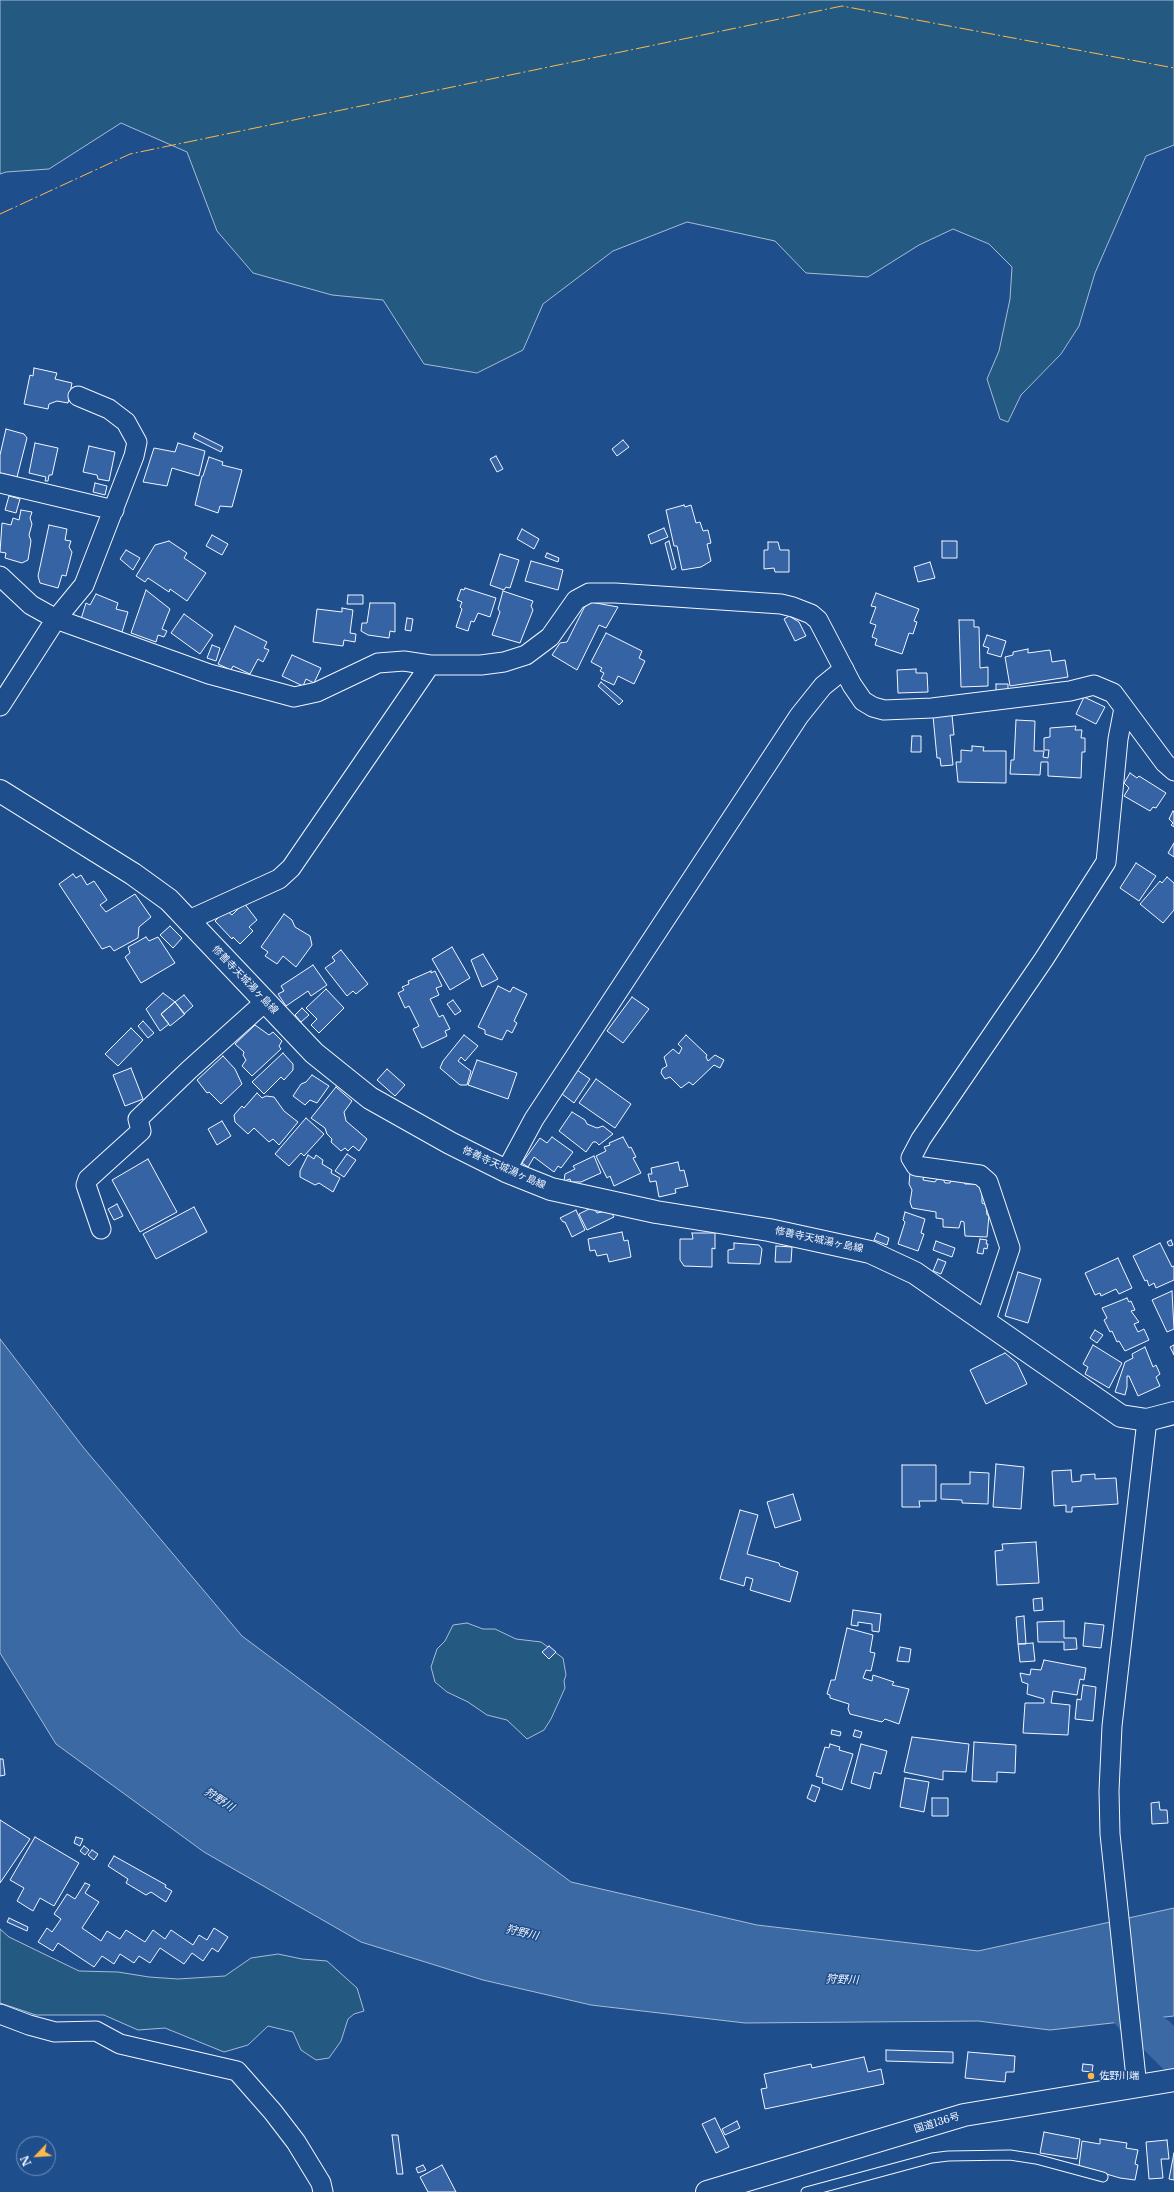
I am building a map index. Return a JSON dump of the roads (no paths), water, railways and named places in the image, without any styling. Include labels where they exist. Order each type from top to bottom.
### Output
[{"type":"main road","name":"修善寺天城湯ヶ島線","points":[[0,791],[133,874],[169,900],[314,1053],[370,1098],[450,1143],[506,1171],[552,1189],[656,1212],[769,1230],[870,1252],[915,1273],[985,1324],[1121,1416],[1147,1420],[1174,1413]]},
{"type":"main road","name":"国道136号","points":[[710,2192],[964,2115],[1136,2076],[1174,2080]]},
{"type":"street","points":[[0,706],[56,619],[84,585],[134,456],[137,442],[126,422],[109,409],[78,396]]},
{"type":"street","points":[[0,483],[114,510]]},
{"type":"street","points":[[0,576],[31,605],[56,619],[202,672],[294,697],[317,692],[378,663],[404,661],[430,665],[481,665],[504,662],[526,655],[550,637],[576,600],[589,594],[609,593],[793,607],[811,614],[818,620],[863,701],[873,707],[884,710],[932,708],[1070,691],[1094,685],[1113,693],[1165,763],[1174,771]]},
{"type":"street","points":[[189,920],[279,879],[291,868],[430,665]]},
{"type":"street","points":[[506,1171],[543,1106],[799,716],[823,686],[844,669]]},
{"type":"street","points":[[985,1324],[1010,1248],[988,1182],[980,1175],[916,1166],[911,1158],[921,1139],[1106,862],[1118,739],[1124,708]]},
{"type":"street","points":[[101,1229],[86,1185],[88,1179],[141,1131],[138,1119],[189,1070],[266,1001]]},
{"type":"street","points":[[1136,2076],[1110,1834],[1109,1791],[1112,1726],[1147,1420]]},
{"type":"street","points":[[0,2014],[29,2025],[55,2032],[96,2032],[120,2044],[236,2071],[274,2112],[296,2142],[321,2183],[323,2192]]},
{"type":"lane","points":[[806,2192],[932,2158],[956,2155],[1010,2155],[1036,2159],[1103,2178]]},
{"type":"water","name":"狩野川","points":[[0,1339],[83,1447],[242,1636],[571,1882],[757,1925],[978,1951],[1174,1908],[1174,2016],[1050,2030],[978,2021],[745,2023],[591,2005],[483,1980],[361,1942],[204,1852],[56,1744],[0,1653]]},
{"type":"waterway","points":[[1107,1984],[1139,2023],[1156,2035],[1174,2053]]},
{"type":"place","name":"佐野川端","points":[[1091,2076]]}]
